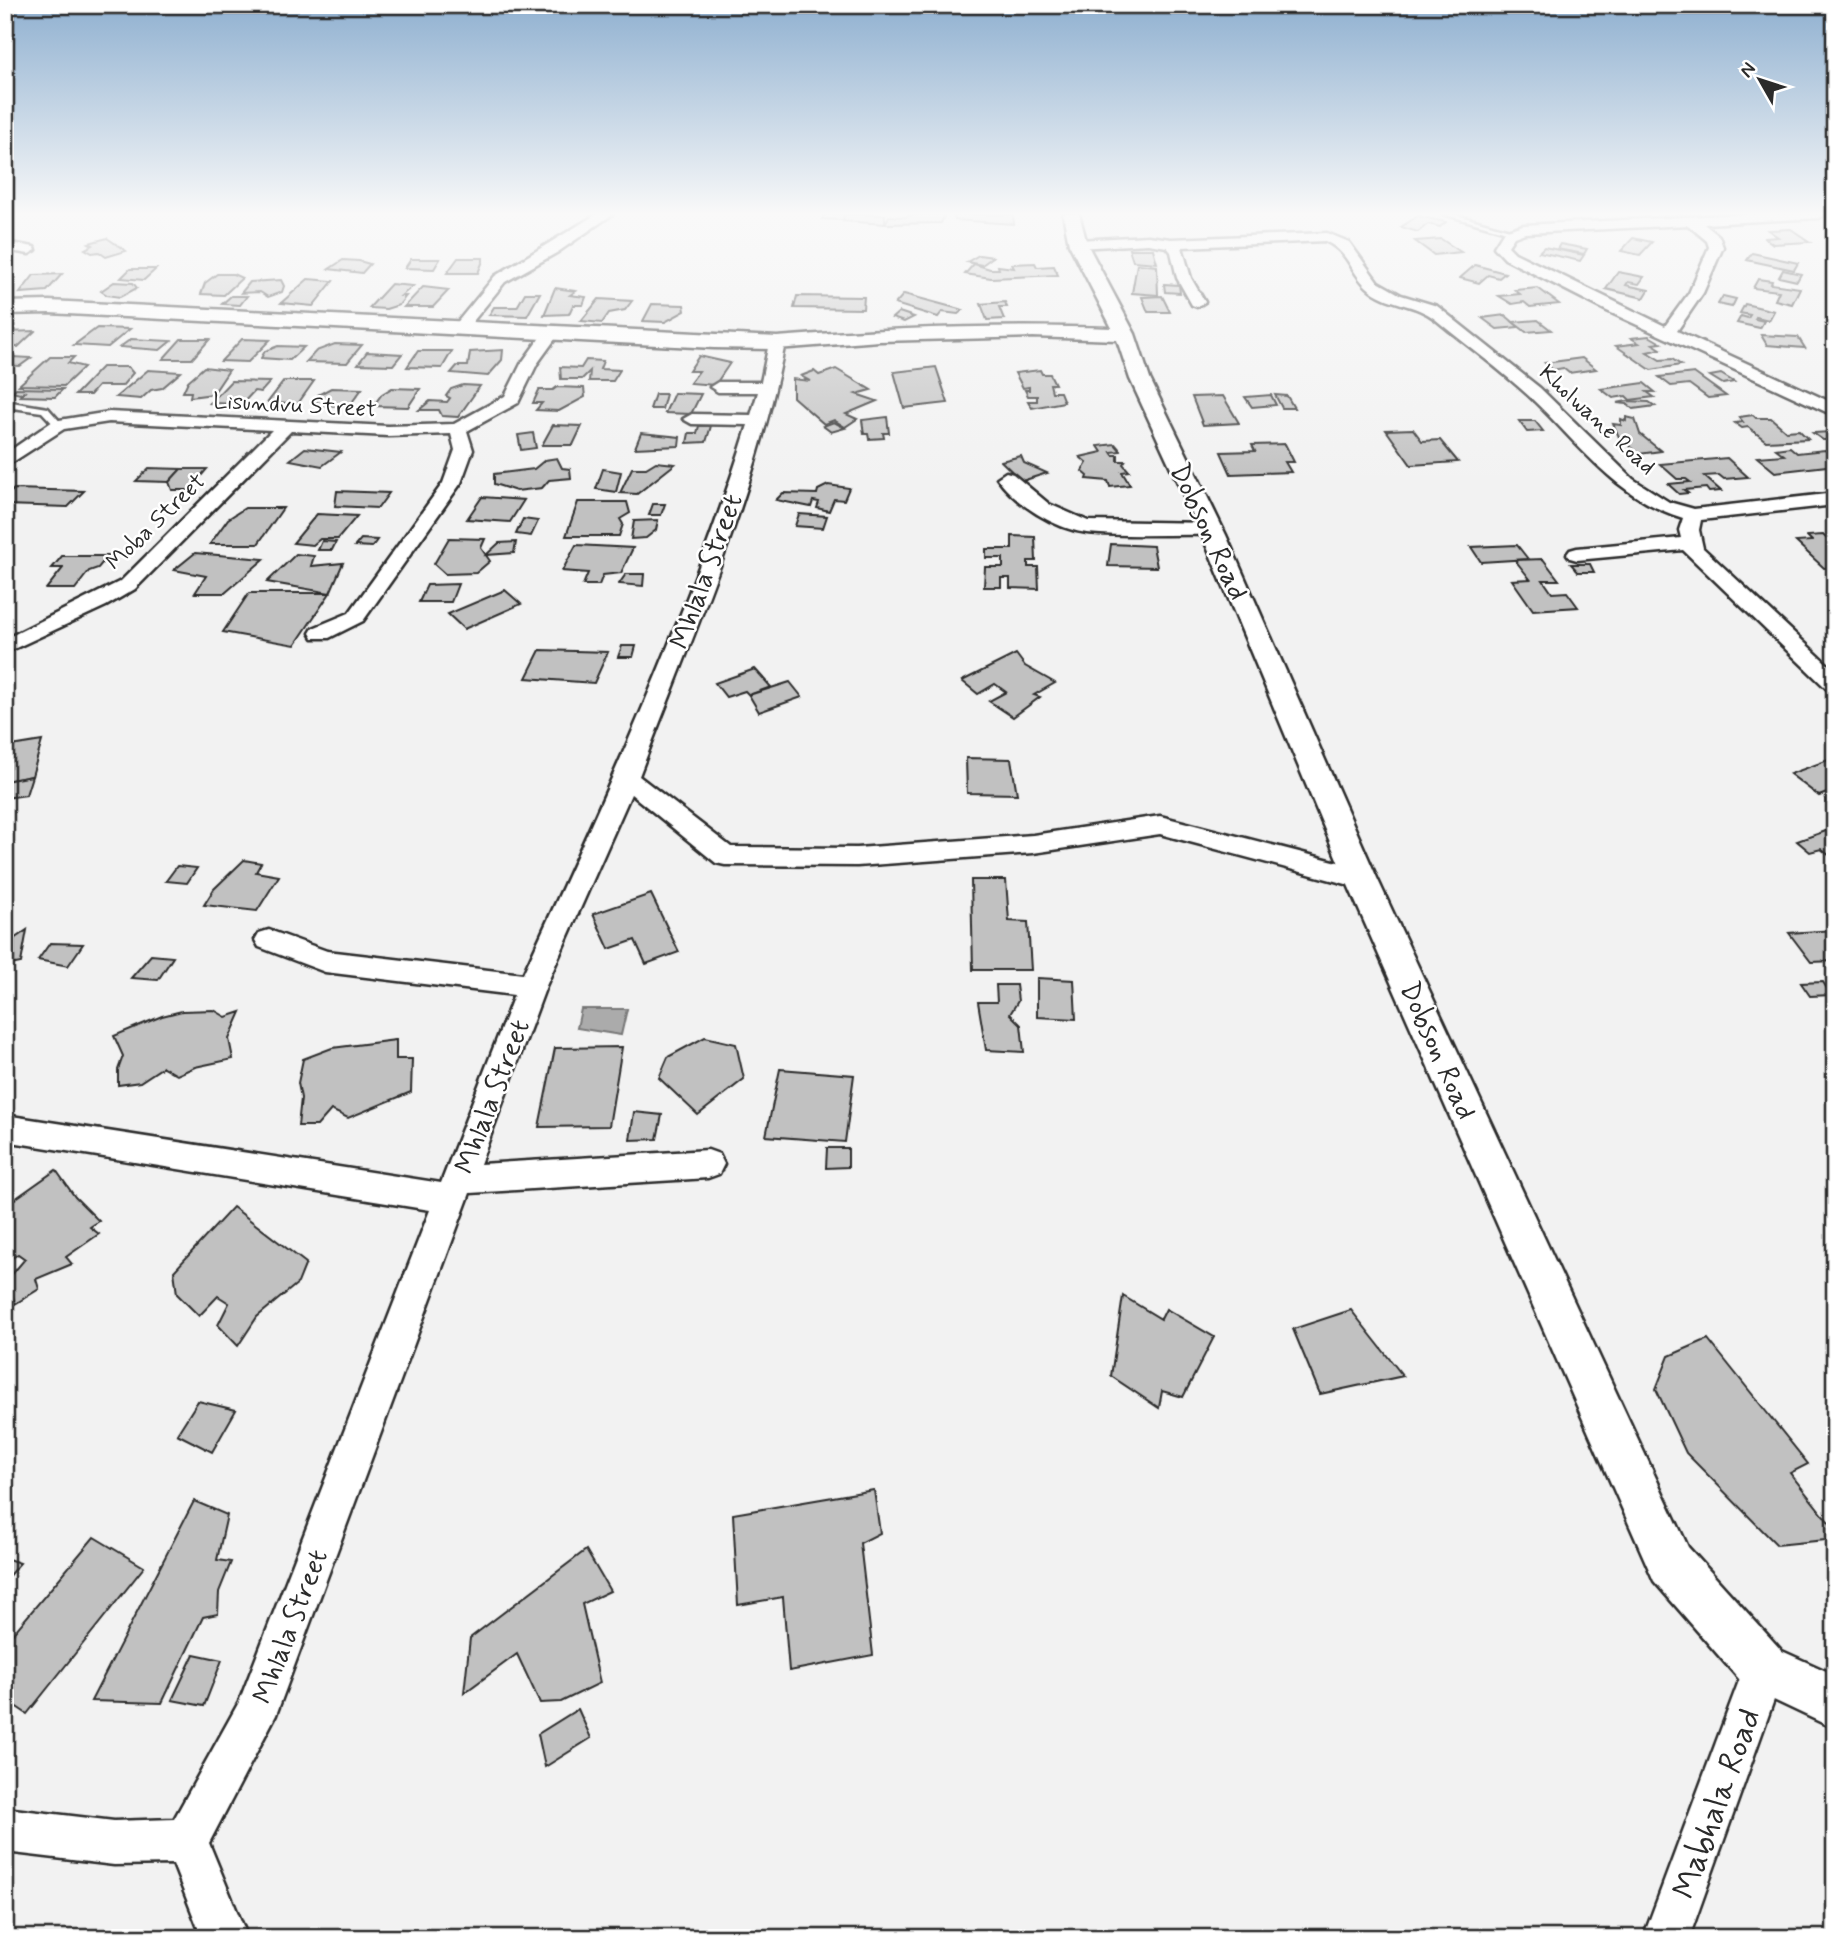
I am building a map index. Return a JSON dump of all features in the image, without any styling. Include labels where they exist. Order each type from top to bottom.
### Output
[{"type":"street","points":[[460,328],[479,305]]},
{"type":"street","name":"Dobson Road","points":[[1110,305],[1125,334],[1140,379],[1211,529],[1361,878],[1671,1564],[1764,1669],[1835,1703]]},
{"type":"street","name":"Kholwane Road","points":[[1420,305],[1432,309],[1534,391],[1626,483],[1662,506],[1693,515],[1835,499]]},
{"type":"street","points":[[1610,305],[1835,411]]},
{"type":"street","points":[[1668,333],[1688,305]]},
{"type":"street","points":[[5,308],[65,308],[550,335],[777,343],[826,338],[957,333],[1125,334]]},
{"type":"street","name":"Lisundvu Street","points":[[5,462],[59,425],[110,417],[397,431],[458,429],[512,400],[529,364],[550,335]]},
{"type":"street","name":"Mhlala Street","points":[[186,1841],[255,1716],[532,986],[626,778],[730,513],[768,387],[777,343]]},
{"type":"street","points":[[718,387],[768,387]]},
{"type":"street","points":[[692,419],[757,420]]},
{"type":"street","name":"Moba Street","points":[[5,647],[99,602],[128,585],[285,427]]},
{"type":"street","points":[[321,633],[356,617],[452,483],[464,450],[458,429]]},
{"type":"street","points":[[1006,478],[1027,500],[1066,521],[1086,527],[1211,529]]},
{"type":"street","points":[[1693,515],[1689,530],[1693,550],[1835,684]]},
{"type":"street","points":[[1577,554],[1692,544]]},
{"type":"street","points":[[626,778],[725,856],[857,858],[1033,844],[1160,825],[1361,878]]},
{"type":"street","points":[[269,940],[325,961],[532,986]]},
{"type":"street","points":[[5,1128],[455,1189],[708,1164]]},
{"type":"street","name":"Mabhala Road","points":[[1666,1938],[1764,1669]]},
{"type":"street","points":[[5,1830],[114,1843],[186,1841],[225,1938]]},
{"type":"lane","points":[[5,404],[46,410],[59,425]]},
{"type":"shaded area","points":[[581,1009],[627,1009],[621,1035],[577,1028]]},
{"type":"building","points":[[372,305],[399,305],[386,309],[369,308]]},
{"type":"building","points":[[406,305],[435,305],[433,307],[404,307]]},
{"type":"building","points":[[518,305],[533,305],[527,316],[489,315],[494,307],[517,307]]},
{"type":"building","points":[[548,305],[583,305],[573,305],[569,314],[544,315]]},
{"type":"building","points":[[594,305],[629,305],[625,310],[609,313],[602,323],[581,321]]},
{"type":"building","points":[[652,305],[684,305],[685,311],[665,322],[643,321]]},
{"type":"building","points":[[795,305],[863,305],[863,309],[794,308]]},
{"type":"building","points":[[897,305],[943,305],[963,310],[958,314],[942,312],[938,317]]},
{"type":"building","points":[[981,305],[1006,305],[1007,307],[999,307],[1004,319],[987,320]]},
{"type":"building","points":[[1145,305],[1166,305],[1170,312],[1148,312]]},
{"type":"building","points":[[1745,305],[1774,311],[1769,320],[1756,317],[1755,319],[1764,321],[1760,328],[1737,323],[1741,316],[1748,318],[1750,315],[1740,313]]},
{"type":"building","points":[[899,312],[914,317],[904,322],[892,318]]},
{"type":"building","points":[[1505,315],[1519,327],[1497,329],[1482,318]]},
{"type":"building","points":[[1538,320],[1551,330],[1526,332],[1513,322]]},
{"type":"building","points":[[97,328],[130,329],[108,347],[74,345]]},
{"type":"building","points":[[35,331],[18,347],[5,347],[5,332]]},
{"type":"building","points":[[1761,335],[1798,337],[1805,348],[1767,345]]},
{"type":"building","points":[[1649,336],[1661,343],[1653,344],[1661,349],[1647,352],[1660,360],[1672,359],[1681,365],[1651,370],[1616,346],[1639,343],[1631,338]]},
{"type":"building","points":[[131,339],[171,341],[160,350],[120,347]]},
{"type":"building","points":[[181,339],[210,339],[192,359],[163,359]]},
{"type":"building","points":[[242,339],[270,340],[248,362],[221,361]]},
{"type":"building","points":[[335,344],[362,345],[347,363],[306,362],[316,351]]},
{"type":"building","points":[[278,346],[304,347],[290,360],[261,358],[265,351]]},
{"type":"building","points":[[503,350],[502,360],[488,376],[451,373],[457,366],[468,366],[470,352]]},
{"type":"building","points":[[418,351],[452,351],[442,368],[407,367]]},
{"type":"building","points":[[367,352],[402,354],[393,365],[358,364]]},
{"type":"building","points":[[699,356],[730,363],[715,385],[690,383],[699,371],[689,371]]},
{"type":"building","points":[[13,357],[31,358],[20,366],[5,365]]},
{"type":"building","points":[[50,357],[74,357],[68,363],[84,367],[64,386],[19,385]]},
{"type":"building","points":[[1582,358],[1596,369],[1569,373],[1563,368],[1553,370],[1545,363]]},
{"type":"building","points":[[586,360],[603,361],[600,369],[620,370],[613,381],[589,381],[590,371],[582,379],[561,379],[560,367],[581,368]]},
{"type":"building","points":[[102,367],[128,367],[133,373],[122,386],[98,386],[90,395],[75,395]]},
{"type":"building","points":[[204,367],[229,370],[213,394],[190,397],[191,392],[183,392],[188,381]]},
{"type":"building","points":[[936,367],[948,403],[904,408],[894,372]]},
{"type":"building","points":[[836,369],[871,390],[856,394],[877,401],[846,414],[857,419],[845,427],[834,420],[824,424],[793,397],[793,379],[810,381],[801,376],[814,371],[819,375]]},
{"type":"building","points":[[148,370],[181,372],[162,388],[151,390],[141,399],[116,397]]},
{"type":"building","points":[[1040,370],[1042,374],[1050,374],[1055,384],[1050,384],[1052,392],[1060,392],[1064,402],[1032,408],[1028,401],[1037,401],[1037,396],[1028,396],[1025,390],[1029,390],[1029,387],[1023,388],[1015,373]]},
{"type":"building","points":[[1694,373],[1726,396],[1708,398],[1689,384],[1671,386],[1659,377]]},
{"type":"building","points":[[1721,374],[1734,382],[1723,384],[1710,376]]},
{"type":"building","points":[[231,381],[270,382],[261,392],[254,391],[242,404],[210,403]]},
{"type":"building","points":[[284,381],[314,381],[297,405],[268,402]]},
{"type":"building","points":[[1644,383],[1655,392],[1647,392],[1654,397],[1630,400],[1626,396],[1613,398],[1601,389]]},
{"type":"building","points":[[463,385],[480,386],[458,417],[442,416],[439,410],[419,410],[430,401],[447,402],[450,398],[446,396],[451,389]]},
{"type":"building","points":[[557,387],[584,388],[585,397],[559,411],[536,410],[542,403],[533,403],[539,390],[553,390]]},
{"type":"building","points":[[16,388],[63,389],[55,397],[20,396],[26,391],[20,394],[12,392]]},
{"type":"building","points":[[331,388],[362,389],[349,406],[316,405],[318,395]]},
{"type":"building","points":[[392,388],[420,389],[408,407],[373,406],[382,394]]},
{"type":"building","points":[[674,393],[701,394],[691,414],[665,413]]},
{"type":"building","points":[[655,394],[666,394],[662,409],[650,409]]},
{"type":"building","points":[[1271,395],[1276,405],[1252,407],[1245,397]]},
{"type":"building","points":[[1275,395],[1287,396],[1294,408],[1282,408]]},
{"type":"building","points":[[1223,396],[1239,423],[1203,425],[1192,397]]},
{"type":"building","points":[[1649,402],[1655,406],[1633,409],[1627,404],[1617,403]]},
{"type":"building","points":[[1753,415],[1756,418],[1771,418],[1786,431],[1799,430],[1808,439],[1766,441],[1748,427],[1742,428],[1735,423],[1743,422],[1739,417]]},
{"type":"building","points":[[887,417],[889,433],[883,433],[884,438],[869,439],[868,434],[864,434],[862,420]]},
{"type":"building","points":[[1626,417],[1635,419],[1640,434],[1661,451],[1639,454],[1619,437],[1613,424],[1621,425],[1621,419],[1626,421]]},
{"type":"building","points":[[1519,421],[1535,421],[1543,431],[1527,432]]},
{"type":"building","points":[[834,422],[845,428],[831,432],[823,426]]},
{"type":"building","points":[[553,425],[582,426],[573,445],[542,445]]},
{"type":"building","points":[[699,426],[711,426],[706,442],[687,443],[689,433],[697,433]]},
{"type":"building","points":[[1413,429],[1422,441],[1440,440],[1458,462],[1411,465],[1386,430]]},
{"type":"building","points":[[1830,432],[1835,440],[1823,440],[1813,433]]},
{"type":"building","points":[[533,433],[536,448],[521,450],[518,435]]},
{"type":"building","points":[[641,433],[680,437],[679,446],[635,448]]},
{"type":"building","points":[[1115,444],[1121,451],[1111,452],[1118,455],[1118,461],[1125,461],[1123,464],[1129,471],[1122,472],[1130,485],[1110,487],[1108,481],[1087,479],[1088,476],[1082,471],[1087,463],[1080,457],[1102,452],[1098,446]]},
{"type":"building","points":[[1285,444],[1294,462],[1285,462],[1291,472],[1231,474],[1221,452],[1255,451],[1252,445]]},
{"type":"building","points":[[1790,447],[1797,453],[1825,450],[1835,457],[1835,465],[1775,472],[1757,457],[1784,455],[1776,449]]},
{"type":"building","points":[[305,448],[341,452],[322,466],[290,460]]},
{"type":"building","points":[[1021,456],[1024,463],[1047,473],[1022,481],[1001,461]]},
{"type":"building","points":[[557,458],[562,468],[570,469],[571,478],[549,480],[542,488],[516,491],[494,484],[494,474],[534,469],[545,460]]},
{"type":"building","points":[[1727,458],[1748,477],[1724,479],[1719,475],[1704,476],[1721,491],[1709,492],[1706,488],[1684,490],[1688,493],[1679,494],[1668,484],[1690,482],[1677,479],[1660,464]]},
{"type":"building","points":[[656,462],[675,464],[637,494],[620,493],[632,468],[646,468]]},
{"type":"building","points":[[149,468],[181,469],[169,482],[136,481]]},
{"type":"building","points":[[181,469],[207,469],[189,490],[172,490],[169,482]]},
{"type":"building","points":[[603,469],[621,472],[616,492],[596,489]]},
{"type":"building","points":[[828,485],[849,488],[844,500],[834,499],[829,511],[817,508],[819,502],[813,501],[811,507],[776,500],[783,493],[817,494],[818,490]]},
{"type":"building","points":[[14,489],[84,491],[68,507],[5,505],[5,498]]},
{"type":"building","points":[[337,491],[389,493],[378,508],[335,506]]},
{"type":"building","points":[[482,497],[524,500],[510,522],[467,519]]},
{"type":"building","points":[[578,502],[627,502],[630,513],[620,519],[623,524],[619,536],[566,536]]},
{"type":"building","points":[[653,504],[665,504],[661,515],[649,515]]},
{"type":"building","points":[[245,508],[283,508],[258,544],[210,544],[228,519]]},
{"type":"building","points":[[317,514],[357,516],[338,539],[320,539],[313,545],[293,543]]},
{"type":"building","points":[[799,514],[827,516],[823,528],[795,526]]},
{"type":"building","points":[[523,519],[538,521],[531,536],[516,534]]},
{"type":"building","points":[[658,520],[656,530],[646,538],[631,539],[634,521]]},
{"type":"building","points":[[1823,535],[1828,540],[1835,539],[1835,567],[1824,568],[1796,542],[1812,541],[1807,536]]},
{"type":"building","points":[[1012,536],[1035,537],[1036,561],[1028,561],[1028,567],[1038,567],[1039,589],[1010,588],[1010,578],[1001,578],[1001,587],[984,587],[985,567],[1003,567],[1003,558],[986,558],[986,549],[1012,549]]},
{"type":"building","points":[[449,538],[485,539],[481,548],[490,561],[476,573],[445,574],[434,564]]},
{"type":"building","points":[[361,539],[377,540],[372,547],[355,546]]},
{"type":"building","points":[[322,541],[336,542],[332,550],[318,550]]},
{"type":"building","points":[[516,542],[514,553],[486,555],[499,543]]},
{"type":"building","points":[[1111,544],[1153,546],[1157,567],[1108,566]]},
{"type":"building","points":[[576,545],[633,548],[621,573],[603,575],[599,585],[583,585],[588,573],[562,571]]},
{"type":"building","points":[[1517,545],[1528,559],[1481,562],[1471,547]]},
{"type":"building","points":[[195,553],[264,559],[225,593],[195,593],[206,576],[174,570]]},
{"type":"building","points":[[296,554],[314,556],[311,566],[343,563],[330,593],[267,582]]},
{"type":"building","points":[[62,556],[108,556],[98,568],[89,571],[75,589],[46,589],[63,568],[52,568]]},
{"type":"building","points":[[1543,559],[1559,580],[1543,580],[1552,593],[1567,592],[1578,607],[1533,610],[1512,580],[1530,579],[1515,560]]},
{"type":"building","points":[[1571,564],[1590,564],[1594,572],[1578,572]]},
{"type":"building","points":[[626,574],[644,574],[643,586],[619,584]]},
{"type":"building","points":[[458,584],[451,602],[419,602],[427,585]]},
{"type":"building","points":[[505,590],[521,604],[464,629],[448,614]]},
{"type":"building","points":[[249,593],[330,593],[295,645],[223,632]]},
{"type":"building","points":[[622,646],[636,646],[633,657],[618,657]]},
{"type":"building","points":[[540,650],[608,652],[594,683],[526,678]]},
{"type":"building","points":[[1016,654],[1025,666],[1055,683],[1034,695],[1040,697],[1013,717],[989,701],[1006,692],[995,684],[978,694],[962,681]]},
{"type":"building","points":[[755,669],[771,687],[749,695],[745,691],[726,697],[715,683]]},
{"type":"building","points":[[790,682],[802,697],[759,712],[749,695]]},
{"type":"building","points":[[42,741],[32,776],[5,781],[5,747]]},
{"type":"building","points":[[966,758],[1011,759],[1017,794],[967,793]]},
{"type":"building","points":[[1828,760],[1835,765],[1835,790],[1819,796],[1790,774]]},
{"type":"building","points":[[32,776],[26,795],[5,798],[5,781]]},
{"type":"building","points":[[1829,830],[1835,835],[1835,860],[1821,849],[1810,852],[1797,841]]},
{"type":"building","points":[[244,860],[261,863],[256,872],[279,876],[257,911],[204,905],[214,889]]},
{"type":"building","points":[[177,866],[197,868],[187,883],[166,881]]},
{"type":"building","points":[[971,880],[1006,880],[1009,921],[1028,922],[1031,970],[973,970]]},
{"type":"building","points":[[651,894],[679,952],[646,964],[635,940],[609,949],[593,914]]},
{"type":"building","points":[[27,930],[21,963],[5,966],[5,945]]},
{"type":"building","points":[[1835,930],[1835,961],[1811,962],[1789,933]]},
{"type":"building","points":[[50,943],[83,944],[68,966],[38,960]]},
{"type":"building","points":[[151,955],[173,957],[158,980],[131,978]]},
{"type":"building","points":[[1037,978],[1074,980],[1076,1019],[1037,1017]]},
{"type":"building","points":[[1823,982],[1831,995],[1810,996],[1801,983]]},
{"type":"building","points":[[996,985],[1016,985],[1018,1001],[1010,1014],[1021,1025],[1024,1052],[986,1050],[978,1002],[997,1002]]},
{"type":"building","points":[[214,1010],[226,1017],[241,1012],[229,1039],[233,1059],[195,1067],[177,1075],[163,1067],[140,1082],[118,1085],[118,1070],[123,1056],[114,1036],[162,1016],[182,1011]]},
{"type":"building","points":[[705,1037],[736,1044],[744,1079],[698,1115],[659,1078],[668,1057]]},
{"type":"building","points":[[396,1040],[396,1059],[412,1059],[411,1092],[348,1118],[331,1110],[317,1126],[298,1126],[301,1098],[298,1083],[303,1059],[332,1048]]},
{"type":"building","points":[[622,1047],[609,1126],[539,1127],[555,1048]]},
{"type":"building","points":[[780,1069],[854,1075],[845,1142],[766,1136]]},
{"type":"building","points":[[634,1112],[662,1115],[657,1139],[630,1140]]},
{"type":"building","points":[[827,1148],[848,1148],[848,1167],[826,1168]]},
{"type":"building","points":[[56,1170],[75,1197],[99,1221],[90,1227],[99,1234],[66,1257],[72,1264],[36,1279],[39,1289],[15,1304],[8,1279],[25,1259],[18,1254],[5,1263],[5,1206]]},
{"type":"building","points":[[233,1207],[306,1263],[298,1283],[257,1317],[238,1346],[218,1325],[229,1303],[218,1296],[199,1316],[177,1294],[174,1271]]},
{"type":"building","points":[[1123,1296],[1161,1319],[1166,1309],[1214,1337],[1183,1397],[1162,1391],[1159,1408],[1111,1376]]},
{"type":"building","points":[[1351,1310],[1403,1376],[1320,1394],[1293,1329]]},
{"type":"building","points":[[1708,1339],[1808,1464],[1790,1473],[1835,1530],[1835,1539],[1777,1545],[1686,1453],[1656,1389],[1669,1356]]},
{"type":"building","points":[[198,1401],[236,1410],[212,1452],[177,1434]]},
{"type":"building","points":[[874,1490],[880,1533],[860,1543],[873,1655],[789,1671],[783,1597],[738,1605],[733,1514]]},
{"type":"building","points":[[194,1501],[227,1515],[217,1560],[231,1562],[219,1592],[218,1614],[203,1617],[162,1703],[91,1701]]},
{"type":"building","points":[[94,1537],[144,1567],[27,1714],[5,1699],[5,1643]]},
{"type":"building","points":[[586,1550],[610,1591],[582,1604],[600,1683],[561,1702],[540,1703],[517,1654],[464,1693],[470,1638]]},
{"type":"building","points":[[5,1558],[20,1563],[5,1580]]},
{"type":"building","points":[[194,1654],[222,1660],[204,1706],[172,1700]]},
{"type":"building","points":[[578,1709],[591,1738],[545,1767],[538,1734]]}]
